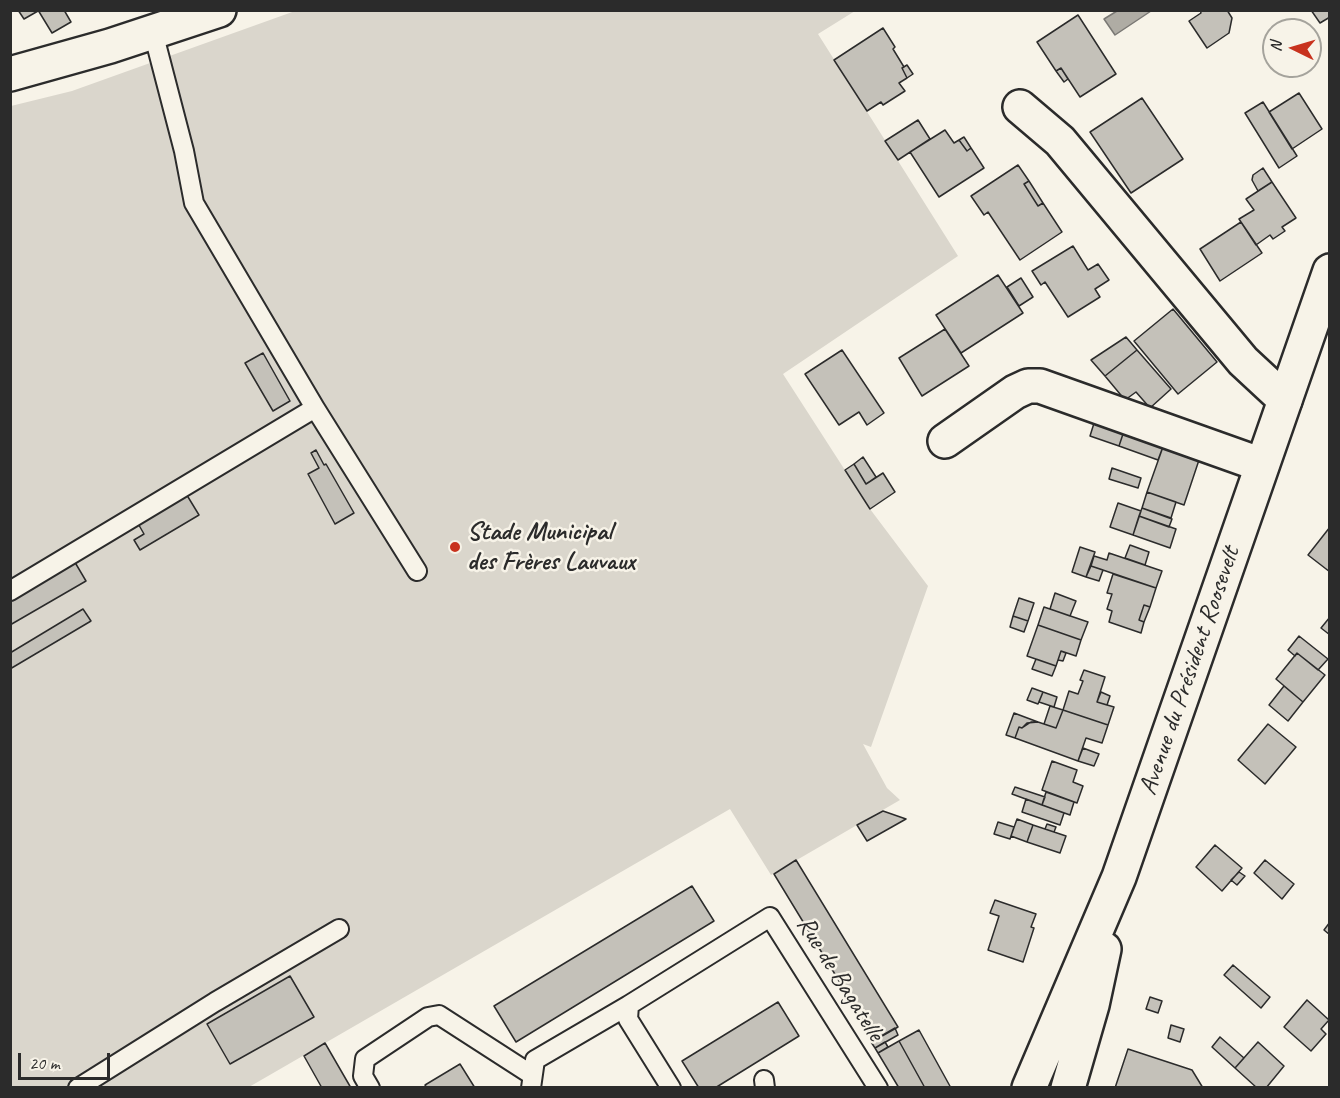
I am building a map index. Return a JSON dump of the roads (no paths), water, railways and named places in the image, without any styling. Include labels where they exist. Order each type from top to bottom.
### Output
[{"type":"main road","points":[[10,74],[167,22],[219,10]]},
{"type":"main road","points":[[1020,107],[1060,141],[1243,361],[1285,400]]},
{"type":"main road","name":"Avenue du Président Roosevelt","points":[[1029,1088],[1119,877],[1329,271]]},
{"type":"main road","points":[[945,441],[1015,392],[1028,386],[1040,386],[1262,465]]},
{"type":"main road","name":"Avenue du Président Roosevelt","points":[[1068,1088],[1092,1005],[1119,877]]},
{"type":"lane","points":[[167,22],[184,152],[194,203],[315,408],[417,571]]},
{"type":"lane","points":[[10,591],[315,408]]},
{"type":"lane","name":"Rue de Bagatelle","points":[[532,1081],[535,1060],[629,1005],[770,917],[878,1088]]},
{"type":"lane","points":[[78,1088],[215,1002],[339,929]]},
{"type":"lane","points":[[629,1005],[628,1019],[671,1088]]},
{"type":"lane","points":[[370,1088],[363,1076],[365,1059],[428,1017],[439,1015],[532,1081]]},
{"type":"place","name":"Stade Municipal des Frères Lauvaux","points":[[455,547]]}]
